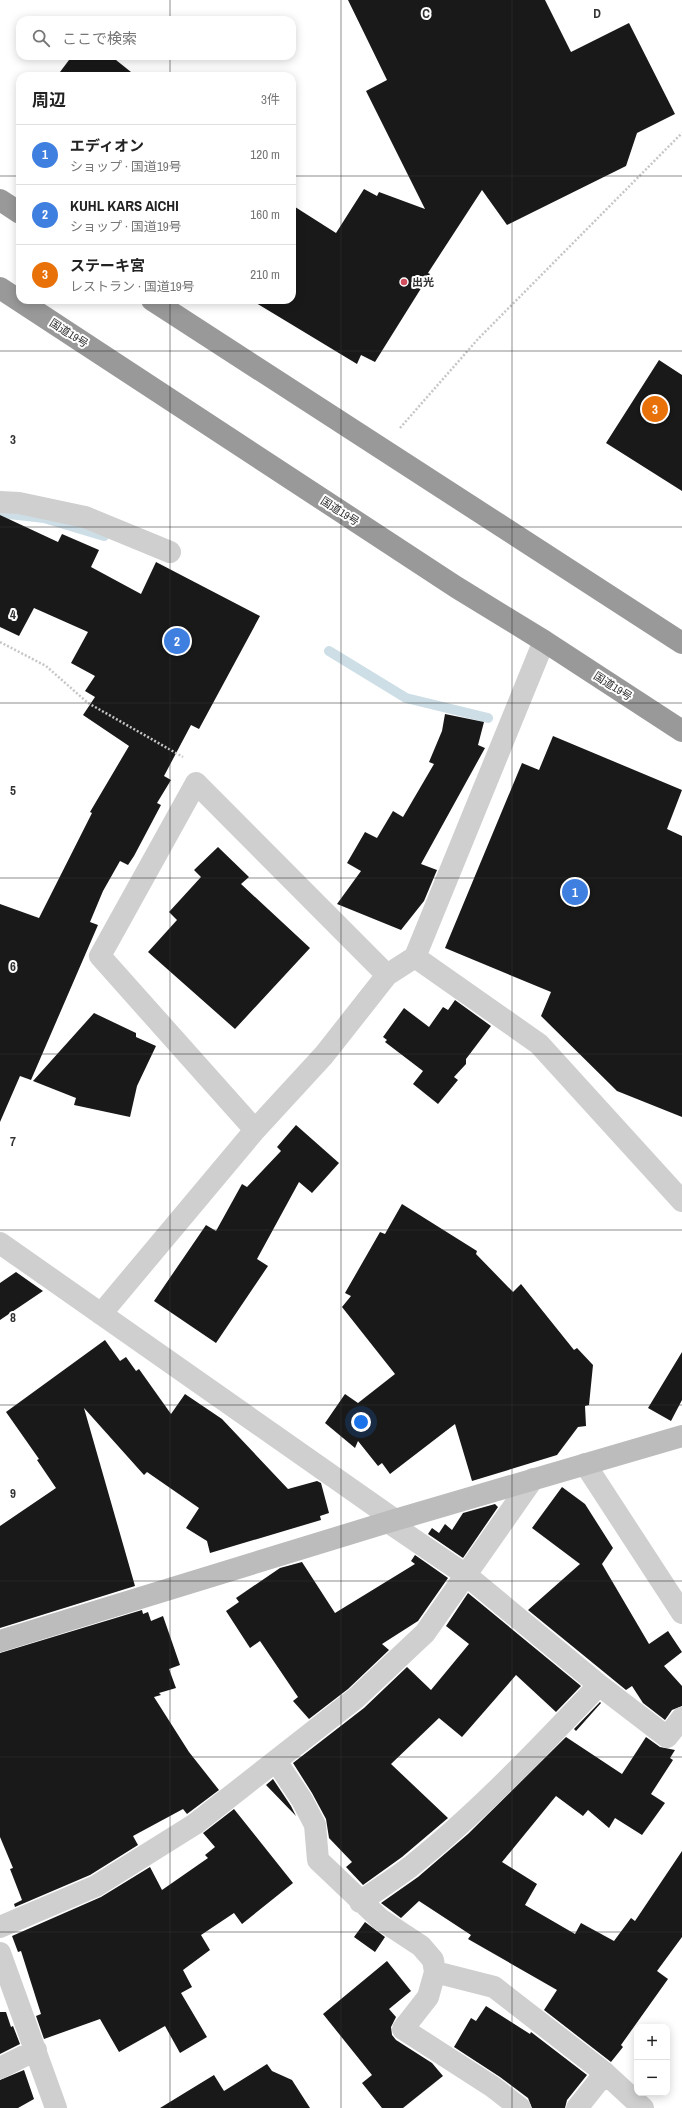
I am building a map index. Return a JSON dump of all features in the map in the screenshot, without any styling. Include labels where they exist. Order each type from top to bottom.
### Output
[{"type":"highway","points":[[0,200],[16,211]]},
{"type":"highway","name":"国道19号","points":[[0,288],[16,298]]},
{"type":"highway","name":"国道19号","points":[[24,304],[456,587],[544,641],[682,731]]},
{"type":"highway","points":[[158,304],[682,643]]},
{"type":"street","points":[[0,502],[19,503],[85,517],[170,552]]},
{"type":"street","points":[[101,1314],[255,1130],[324,1055],[387,974],[415,957],[544,641]]},
{"type":"street","points":[[255,1130],[100,956],[196,783],[387,974]]},
{"type":"street","points":[[415,957],[539,1044],[682,1202]]},
{"type":"street","points":[[0,1243],[466,1575],[598,1685],[667,1737],[682,1718]]},
{"type":"street","points":[[0,1641],[392,1521],[682,1436]]},
{"type":"street","points":[[585,1464],[682,1613]]},
{"type":"street","points":[[0,1927],[96,1886],[195,1824],[356,1698],[424,1633],[533,1479]]},
{"type":"street","points":[[360,1902],[410,1867],[472,1813],[547,1740],[598,1685]]},
{"type":"street","points":[[276,1761],[302,1800],[315,1825],[318,1860],[360,1902],[380,1919],[422,1946],[433,1960],[435,1972],[428,1997],[403,2029],[493,2087],[520,2108]]},
{"type":"street","points":[[0,1953],[56,2108]]},
{"type":"street","points":[[435,1972],[494,1987],[605,2073],[643,2108]]},
{"type":"street","points":[[0,2068],[36,2050]]},
{"type":"street","points":[[577,2108],[605,2073]]},
{"type":"path","points":[[381,449],[478,339],[682,133]]},
{"type":"path","points":[[0,642],[46,666],[88,703],[190,761],[196,783]]},
{"type":"building","points":[[348,0],[545,0],[571,52],[629,23],[675,114],[637,133],[626,166],[507,225],[482,190],[428,273],[430,274],[375,362],[361,355],[357,364],[258,304],[296,304],[296,208],[336,233],[364,189],[377,196],[379,192],[425,209],[366,91],[387,80]]},
{"type":"building","points":[[69,60],[116,60],[131,72],[60,72]]},
{"type":"building","points":[[659,360],[682,375],[682,491],[606,443]]},
{"type":"building","points":[[0,515],[58,542],[62,534],[99,550],[91,567],[141,594],[156,562],[260,616],[199,729],[191,725],[164,776],[171,780],[157,803],[161,805],[134,856],[128,865],[120,861],[103,891],[90,922],[98,925],[31,1080],[20,1076],[0,1122],[0,904],[39,918],[92,813],[90,812],[129,746],[83,715],[95,697],[85,691],[95,676],[71,663],[88,632],[34,608],[19,636],[0,627]]},
{"type":"building","points":[[445,714],[484,722],[478,745],[485,748],[421,864],[437,870],[424,901],[401,930],[337,904],[361,871],[347,863],[365,832],[377,838],[393,811],[403,817],[434,764],[429,762],[442,731]]},
{"type":"building","points":[[553,736],[682,790],[667,829],[682,836],[682,1117],[617,1091],[541,1016],[551,992],[445,948],[522,763],[539,770]]},
{"type":"building","points":[[218,847],[249,877],[241,884],[310,948],[235,1029],[148,952],[177,920],[169,912],[201,877],[194,870]]},
{"type":"building","points":[[455,1000],[491,1026],[466,1059],[466,1064],[454,1077],[458,1080],[438,1104],[413,1084],[423,1071],[385,1042],[387,1040],[383,1037],[404,1008],[429,1027],[443,1007],[448,1010]]},
{"type":"building","points":[[94,1013],[136,1033],[136,1037],[156,1046],[137,1086],[130,1117],[74,1105],[76,1098],[33,1081]]},
{"type":"building","points":[[296,1125],[339,1163],[312,1193],[299,1182],[257,1259],[268,1266],[216,1343],[154,1301],[206,1225],[216,1231],[242,1184],[247,1187],[281,1151],[277,1147]]},
{"type":"building","points":[[402,1204],[477,1251],[476,1254],[513,1292],[521,1284],[574,1350],[577,1348],[593,1365],[589,1405],[585,1406],[586,1426],[578,1427],[557,1455],[472,1481],[455,1424],[390,1474],[382,1463],[378,1466],[358,1441],[355,1448],[325,1423],[345,1394],[358,1403],[395,1374],[342,1307],[351,1296],[345,1293],[380,1232],[385,1234]]},
{"type":"building","points":[[16,1272],[43,1291],[0,1320],[0,1283]]},
{"type":"building","points":[[105,1340],[120,1361],[126,1357],[136,1371],[139,1369],[171,1414],[185,1394],[222,1419],[288,1489],[317,1481],[321,1483],[329,1513],[320,1516],[321,1520],[210,1553],[207,1541],[186,1528],[199,1508],[147,1472],[144,1475],[84,1408],[135,1586],[0,1628],[0,1526],[56,1488],[37,1460],[39,1459],[6,1412]]},
{"type":"building","points":[[682,1352],[682,1400],[671,1421],[648,1408]]},
{"type":"building","points":[[562,1487],[585,1504],[613,1548],[602,1564],[649,1644],[668,1631],[682,1652],[664,1666],[682,1686],[682,1706],[672,1710],[665,1720],[643,1703],[632,1686],[626,1690],[528,1610],[580,1564],[532,1528]]},
{"type":"building","points":[[495,1504],[498,1507],[463,1558],[428,1534],[432,1528],[439,1533],[445,1524],[452,1530],[463,1513]]},
{"type":"building","points":[[415,1555],[448,1578],[418,1621],[382,1644],[389,1650],[348,1689],[309,1719],[293,1701],[298,1697],[260,1641],[250,1648],[226,1611],[239,1602],[236,1598],[280,1568],[302,1562],[335,1613],[415,1564],[411,1561]]},
{"type":"building","points":[[468,1593],[581,1686],[556,1712],[516,1675],[462,1737],[439,1718],[391,1764],[448,1818],[402,1857],[363,1885],[346,1867],[352,1862],[329,1838],[326,1819],[293,1763],[364,1708],[407,1667],[431,1690],[469,1644],[446,1626]]},
{"type":"building","points":[[142,1610],[143,1614],[148,1612],[151,1621],[163,1616],[180,1665],[169,1669],[176,1688],[159,1693],[161,1695],[154,1697],[189,1752],[219,1790],[187,1814],[183,1809],[133,1836],[138,1845],[90,1875],[15,1907],[14,1904],[22,1900],[10,1869],[13,1868],[0,1837],[0,1653]]},
{"type":"building","points":[[600,1702],[601,1703],[576,1731],[574,1729]]},
{"type":"building","points":[[566,1737],[622,1774],[646,1737],[660,1747],[675,1750],[670,1758],[673,1760],[651,1794],[665,1803],[642,1835],[615,1818],[609,1828],[588,1810],[583,1816],[556,1796],[502,1862],[537,1884],[525,1905],[575,1934],[581,1923],[614,1941],[631,1918],[635,1921],[682,1851],[682,1937],[657,1971],[668,1979],[636,2024],[634,2024],[634,2027],[621,2045],[623,2047],[611,2062],[544,2010],[557,1990],[468,1939],[471,1935],[419,1901],[401,1918],[381,1903],[418,1877],[468,1834]]},
{"type":"building","points":[[273,1779],[291,1806],[296,1816],[266,1785]]},
{"type":"building","points":[[234,1809],[293,1883],[242,1924],[234,1913],[201,1935],[210,1950],[183,1970],[192,1987],[181,1993],[207,2037],[180,2053],[165,2026],[119,2052],[100,2019],[44,2039],[36,2016],[41,2014],[21,1951],[18,1952],[12,1936],[101,1897],[150,1867],[162,1890],[208,1858],[205,1855],[215,1847],[203,1833]]},
{"type":"building","points":[[365,1922],[385,1937],[375,1952],[354,1937]]},
{"type":"building","points":[[387,1961],[411,1991],[389,2009],[396,2017],[391,2027],[392,2035],[396,2040],[432,2063],[443,2076],[403,2108],[382,2108],[362,2083],[372,2075],[323,2014]]},
{"type":"building","points":[[486,2006],[530,2034],[531,2032],[587,2075],[567,2100],[565,2108],[532,2108],[528,2098],[500,2077],[454,2047],[471,2018],[476,2021]]},
{"type":"building","points":[[0,2012],[6,2012],[11,2027],[13,2026],[20,2044],[0,2054]]},
{"type":"building","points":[[267,2064],[272,2071],[292,2080],[310,2108],[160,2108],[214,2075],[224,2091]]},
{"type":"building","points":[[24,2070],[34,2099],[18,2108],[0,2108],[0,2080]]},
{"type":"waterway","points":[[0,513],[44,518],[104,536]]},
{"type":"waterway","points":[[329,651],[406,698],[488,718]]},
{"type":"place","name":"出光","points":[[404,282]]},
{"type":"place","name":"ステーキ宮","points":[[655,409]]},
{"type":"place","name":"KUHL KARS AICHI","points":[[177,641]]},
{"type":"place","name":"エディオン","points":[[575,892]]}]
